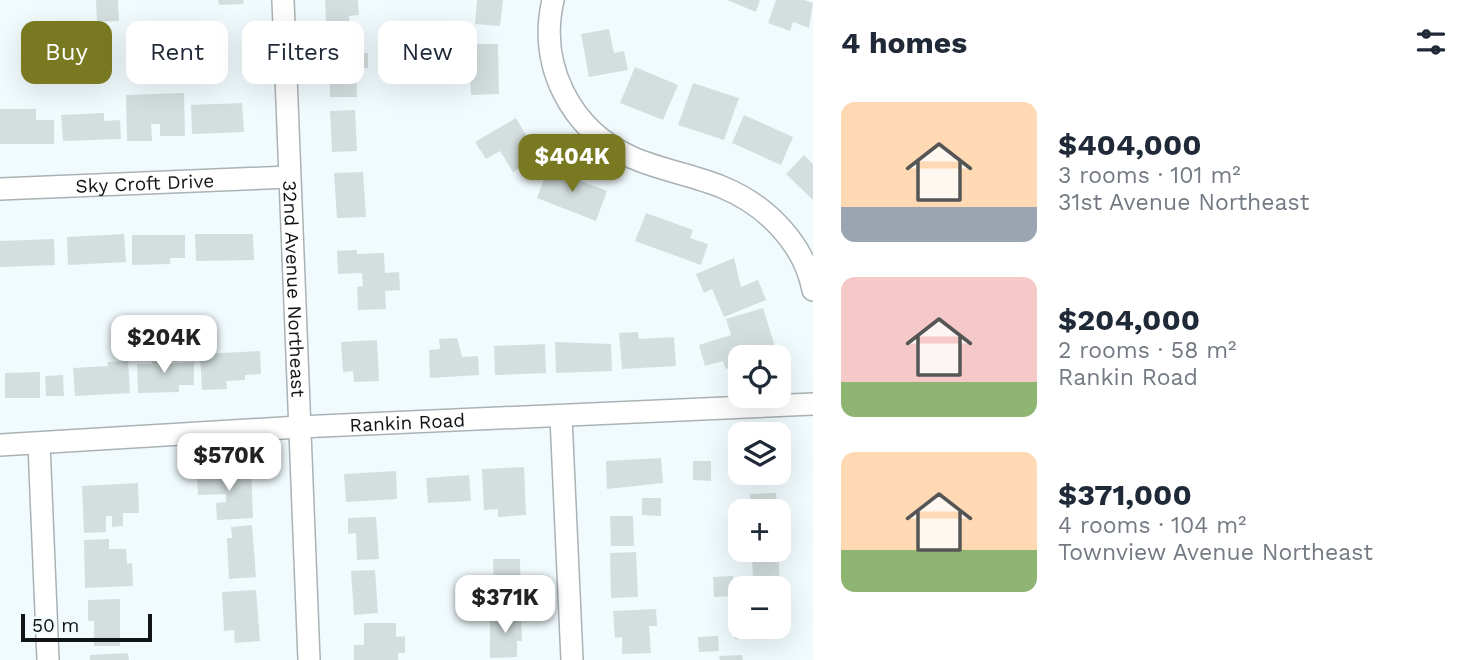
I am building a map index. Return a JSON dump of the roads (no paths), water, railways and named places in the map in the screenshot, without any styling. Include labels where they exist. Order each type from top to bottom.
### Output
[{"type":"street","name":"32nd Avenue Northeast","points":[[283,0],[309,660]]},
{"type":"street","points":[[553,0],[548,43],[554,73],[566,99],[584,124],[631,157],[723,187],[753,203],[780,226],[800,252],[813,290]]},
{"type":"street","name":"Sky Croft Drive","points":[[0,190],[289,177]]},
{"type":"street","name":"Rankin Road","points":[[0,445],[299,427],[813,404]]},
{"type":"street","points":[[561,417],[572,660]]},
{"type":"street","points":[[39,444],[48,660]]}]
